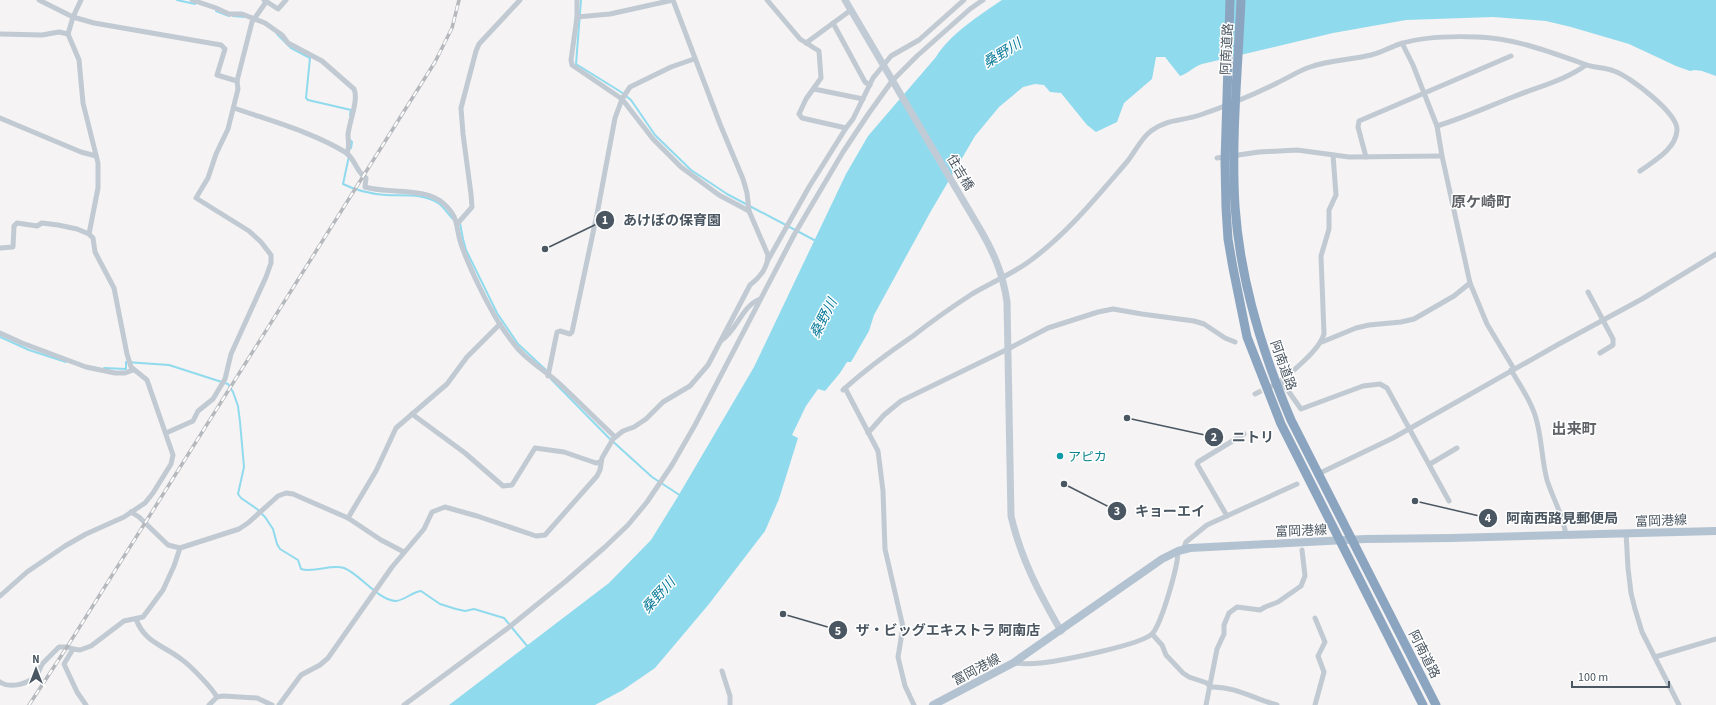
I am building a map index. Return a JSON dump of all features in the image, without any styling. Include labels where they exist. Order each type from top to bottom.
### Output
[{"type":"highway","name":"阿南道路","points":[[1230,0],[1225,161],[1228,239],[1247,337],[1281,424],[1423,705]]},
{"type":"highway","name":"阿南道路","points":[[1241,0],[1225,161],[1235,206],[1239,238],[1257,326],[1275,383],[1291,420],[1436,705]]},
{"type":"main road","name":"富岡港線","points":[[933,705],[1013,663],[1162,559],[1181,550],[1206,546],[1340,540],[1716,531]]},
{"type":"street","points":[[39,0],[73,17],[117,28],[172,35],[222,45],[225,49],[216,75],[237,81]]},
{"type":"street","points":[[81,0],[73,17],[68,34],[78,60],[83,103],[96,156],[98,188],[89,234]]},
{"type":"street","points":[[192,0],[229,14],[242,14],[255,18],[274,28],[288,43],[322,61],[354,88],[355,98],[348,134],[349,144],[347,153]]},
{"type":"street","points":[[166,433],[193,421],[198,411],[213,399],[225,379],[230,354],[271,263],[271,255],[261,242],[249,231],[196,198],[208,178],[216,154],[228,129],[238,89],[237,81],[252,22],[265,1],[278,9],[286,0]]},
{"type":"street","points":[[458,223],[472,206],[461,115],[476,51],[484,39],[520,0]]},
{"type":"street","points":[[577,0],[579,17],[571,60],[572,65],[623,98],[653,139],[681,166],[719,195],[749,207]]},
{"type":"street","points":[[579,17],[610,14],[673,0],[694,59],[743,179],[749,207],[766,248],[768,260]]},
{"type":"street","points":[[768,0],[800,39],[820,51],[821,78],[800,110],[799,114],[802,118],[846,128]]},
{"type":"street","name":"住吉橋","points":[[845,0],[984,236],[1002,275],[1007,302],[1011,516],[1019,546],[1032,578],[1060,631]]},
{"type":"street","points":[[279,705],[301,675],[328,658],[377,588],[404,552],[424,529],[432,512],[445,507],[536,536],[544,535],[597,476],[600,470],[600,462],[613,440],[623,431],[634,427],[646,419],[663,402],[690,386],[708,365],[750,285],[760,278],[768,260],[791,219],[846,128],[853,119],[873,78],[891,56],[919,40],[964,0]]},
{"type":"street","points":[[404,705],[508,628],[605,547],[628,525],[647,502],[672,465],[732,356],[794,235],[843,152],[894,83],[923,50],[970,9],[984,0]]},
{"type":"street","points":[[806,43],[851,10]]},
{"type":"street","points":[[833,23],[865,82],[870,85]]},
{"type":"street","points":[[0,34],[42,35],[59,32],[68,34]]},
{"type":"street","points":[[914,705],[905,686],[898,657],[903,627],[885,549],[883,491],[878,451],[844,389],[882,357],[942,314],[1002,275],[1026,264],[1054,242],[1082,213],[1133,155],[1148,132],[1161,124],[1176,119],[1198,116],[1277,84],[1307,68],[1331,61],[1372,55],[1402,43],[1454,37],[1478,37],[1501,39],[1557,54],[1586,65],[1614,71],[1624,76],[1670,113],[1677,130],[1674,140],[1667,151],[1640,171]]},
{"type":"street","points":[[1402,43],[1413,65],[1437,126],[1442,156],[1470,283],[1487,324],[1528,398],[1537,422],[1544,470],[1565,526],[1566,535]]},
{"type":"street","points":[[1366,157],[1358,127],[1359,121],[1511,56]]},
{"type":"street","points":[[548,376],[557,332],[560,331],[570,334],[572,332],[615,118],[623,98],[630,87],[671,67],[694,59]]},
{"type":"street","points":[[1437,126],[1454,121],[1500,102],[1566,78],[1586,65]]},
{"type":"street","points":[[814,88],[863,99]]},
{"type":"street","points":[[234,108],[286,126],[347,153],[360,174],[366,178],[365,187],[378,191],[417,193],[432,196],[443,203],[454,214],[458,223],[460,242],[493,313],[500,324],[519,350],[548,376],[559,383],[613,440]]},
{"type":"street","points":[[0,118],[81,152],[96,156]]},
{"type":"street","points":[[1225,161],[1259,152],[1297,150],[1333,155],[1366,157],[1387,155],[1422,157],[1442,156]]},
{"type":"street","points":[[1322,342],[1324,334],[1321,256],[1329,229],[1329,210],[1336,195],[1333,155]]},
{"type":"street","points":[[0,248],[14,247],[14,226],[17,223],[37,226],[42,223],[58,225],[77,229],[89,234],[93,238],[95,252],[114,288],[127,354],[133,370],[147,380],[173,455],[171,464],[153,493],[144,502],[131,512],[65,546],[27,572],[0,596]]},
{"type":"street","points":[[1318,474],[1367,451],[1410,428],[1603,320],[1716,254]]},
{"type":"street","points":[[1449,501],[1387,388],[1380,384],[1363,386],[1301,409],[1282,381],[1322,342],[1356,328],[1414,319],[1454,296],[1470,283]]},
{"type":"street","points":[[1588,292],[1613,339],[1613,345],[1600,353]]},
{"type":"street","points":[[721,340],[728,336],[735,324],[754,301],[760,299]]},
{"type":"street","points":[[868,433],[884,415],[901,401],[1048,328],[1098,312],[1113,309],[1194,321],[1204,324],[1225,338],[1235,342]]},
{"type":"street","points":[[348,518],[376,471],[396,428],[447,384],[467,357],[500,324]]},
{"type":"street","points":[[0,333],[22,344],[86,367],[115,373],[125,373],[133,370]]},
{"type":"street","points":[[412,414],[465,453],[503,486],[512,485],[535,448],[564,452],[596,463],[600,462]]},
{"type":"street","points":[[1227,516],[1197,464],[1244,434]]},
{"type":"street","points":[[1430,464],[1457,448]]},
{"type":"street","points":[[1013,663],[1041,663],[1085,654],[1129,644],[1152,634],[1164,607],[1181,550],[1186,542],[1207,525],[1297,484]]},
{"type":"street","points":[[131,512],[139,517],[168,545],[180,548],[239,529],[248,524],[278,496],[286,493],[293,494],[348,518],[381,540],[404,552]]},
{"type":"street","points":[[1626,533],[1631,593],[1642,632],[1679,705]]},
{"type":"street","points":[[0,682],[4,685],[12,686],[32,679],[37,674],[42,663],[59,647],[80,650],[91,646],[124,621],[142,617],[163,590],[180,548]]},
{"type":"street","points":[[1206,705],[1217,649],[1224,634],[1224,625],[1229,613],[1237,606],[1260,610],[1265,606],[1278,602],[1301,586],[1305,576],[1302,550]]},
{"type":"street","points":[[1315,618],[1325,642],[1318,656],[1324,672],[1315,705]]},
{"type":"street","points":[[136,619],[145,635],[154,643],[182,660],[217,697]]},
{"type":"street","points":[[1152,634],[1162,645],[1166,655],[1183,673],[1189,677],[1207,683],[1210,687],[1252,695],[1277,705]]},
{"type":"street","points":[[1655,657],[1716,639]]},
{"type":"street","points":[[73,649],[64,664],[77,692],[86,705]]},
{"type":"street","points":[[722,671],[730,696],[730,705]]},
{"type":"street","points":[[209,705],[217,697],[223,696],[257,698],[272,705]]},
{"type":"water","name":"桑野川","points":[[1002,0],[1716,0],[1716,76],[1702,71],[1690,71],[1629,44],[1571,27],[1546,21],[1493,17],[1406,20],[1333,33],[1202,64],[1180,76],[1165,57],[1156,57],[1152,79],[1124,103],[1117,122],[1096,132],[1087,125],[1061,93],[1050,92],[1044,85],[1035,84],[1023,87],[999,107],[975,136],[931,211],[874,315],[869,331],[851,362],[847,362],[825,391],[818,389],[806,406],[792,435],[798,438],[779,499],[765,531],[709,604],[655,668],[623,690],[595,705],[449,705],[609,583],[651,540],[754,367],[846,174],[868,136],[949,40],[984,12]]},
{"type":"waterway","points":[[177,0],[195,4]]},
{"type":"waterway","points":[[581,0],[576,64],[621,92],[631,100],[655,135],[691,170],[727,194],[816,241]]},
{"type":"waterway","points":[[216,11],[229,16]]},
{"type":"waterway","points":[[233,16],[245,17]]},
{"type":"waterway","points":[[277,34],[291,48],[310,58],[306,98],[308,100],[351,110],[350,115]]},
{"type":"waterway","points":[[350,140],[352,142],[351,148]]},
{"type":"waterway","points":[[349,156],[343,184],[358,190],[375,194],[419,196],[426,198],[438,203],[453,219]]},
{"type":"waterway","points":[[460,223],[466,250],[497,313],[518,344],[547,371]]},
{"type":"waterway","points":[[0,337],[29,350],[66,362]]},
{"type":"waterway","points":[[104,368],[126,369],[126,362],[169,365],[228,384],[233,392],[238,406],[240,422],[244,467],[238,494],[265,517],[273,529],[280,549],[298,560],[301,569],[312,570],[333,567],[344,568],[383,597],[390,600],[396,601],[421,591],[440,604],[465,611],[474,609],[504,618],[528,647]]},
{"type":"waterway","points":[[551,379],[609,438],[652,477],[681,496]]},
{"type":"tunnel","points":[[1257,393],[1278,383]]},
{"type":"railway","points":[[29,705],[435,62],[452,28],[459,0]]},
{"type":"place","name":"あけぼの保育園","points":[[545,249]]},
{"type":"place","name":"ニトリ","points":[[1127,418]]},
{"type":"place","name":"アピカ","points":[[1060,456]]},
{"type":"place","name":"キョーエイ","points":[[1064,484]]},
{"type":"place","name":"阿南西路見郵便局","points":[[1415,501]]},
{"type":"place","name":"ザ・ビッグエキストラ 阿南店","points":[[783,614]]},
{"type":"district","name":"原ケ崎町","points":[[1481,202]]},
{"type":"district","name":"出来町","points":[[1574,429]]}]
